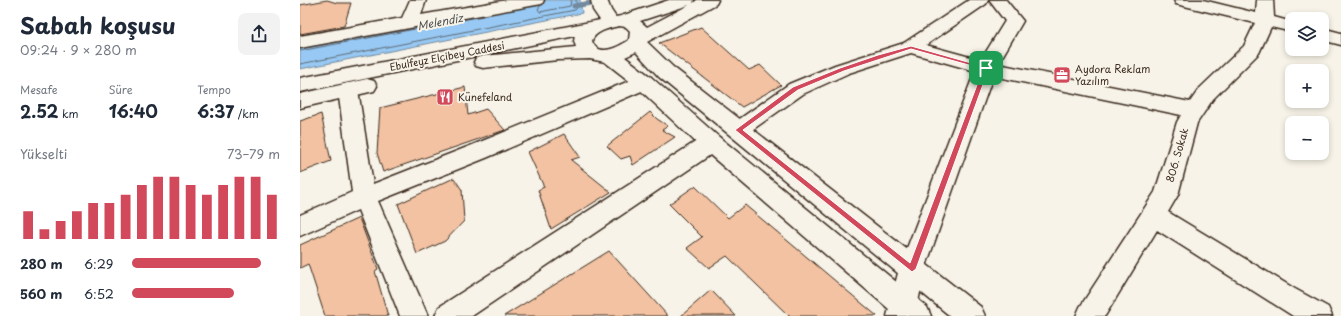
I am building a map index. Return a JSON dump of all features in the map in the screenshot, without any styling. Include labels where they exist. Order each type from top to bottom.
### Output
[{"type":"street","points":[[410,21],[418,0]]},
{"type":"street","points":[[300,42],[410,21],[536,0]]},
{"type":"street","name":"Ebulfeyz Elçibey Caddesi","points":[[300,85],[606,16],[686,0]]},
{"type":"street","name":"Ebulfeyz Elçibey Caddesi","points":[[300,101],[469,64],[515,58],[600,54],[625,51],[638,40],[710,0]]},
{"type":"street","points":[[738,130],[796,89],[842,69],[880,56],[911,48],[980,0]]},
{"type":"street","points":[[908,312],[912,269],[986,68],[1014,20],[997,0]]},
{"type":"street","points":[[1182,0],[1265,10],[1285,23]]},
{"type":"street","name":"806. Sokak","points":[[1090,316],[1166,195],[1187,122],[1206,94],[1252,49],[1265,10]]},
{"type":"street","points":[[908,312],[711,143],[644,82],[600,54],[585,48],[584,42],[586,36],[606,16],[631,23],[638,27],[640,34],[638,40],[666,72],[971,316]]},
{"type":"street","points":[[1329,36],[1341,39]]},
{"type":"street","points":[[911,48],[986,68],[1194,110]]},
{"type":"street","points":[[300,226],[364,197],[478,152],[644,82]]},
{"type":"street","points":[[348,90],[364,197],[414,316]]},
{"type":"street","points":[[449,316],[711,143]]},
{"type":"street","points":[[1153,214],[1286,298],[1318,316]]},
{"type":"water","name":"Melendiz","points":[[542,0],[580,0],[582,13],[300,69],[300,47]]},
{"type":"building","points":[[327,0],[337,3],[351,3],[344,26],[300,34],[300,5]]},
{"type":"building","points":[[701,27],[749,70],[760,65],[781,85],[742,107],[659,43]]},
{"type":"building","points":[[465,87],[468,115],[486,109],[505,130],[383,172],[377,153],[380,108]]},
{"type":"building","points":[[650,112],[657,119],[668,126],[662,130],[675,137],[633,165],[630,156],[621,159],[607,146]]},
{"type":"building","points":[[321,114],[331,161],[300,173],[300,121]]},
{"type":"building","points":[[564,134],[580,157],[571,160],[611,192],[551,229],[538,190],[544,187],[528,152]]},
{"type":"building","points":[[454,178],[462,190],[464,221],[445,241],[417,254],[398,204]]},
{"type":"building","points":[[695,186],[728,218],[745,205],[877,316],[789,316],[727,256],[709,268],[687,248],[702,237],[669,204]]},
{"type":"building","points":[[359,218],[378,269],[375,271],[388,316],[325,316],[308,264],[300,268],[300,245]]},
{"type":"building","points":[[609,251],[668,316],[504,316]]},
{"type":"building","points":[[711,290],[736,316],[681,316]]},
{"type":"waterway","name":"Melendiz","points":[[574,6],[608,0]]},
{"type":"place","name":"Aydora Reklam Yazılım","points":[[1062,75]]},
{"type":"place","name":"Künefeland","points":[[445,97]]},
{"type":"route","points":[[911,48],[986,68],[912,269],[738,130],[796,89],[842,69],[880,56],[911,48]]}]
